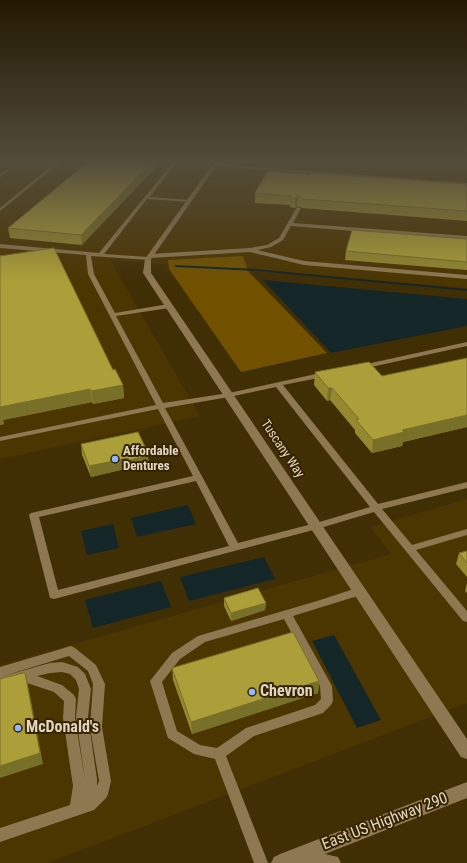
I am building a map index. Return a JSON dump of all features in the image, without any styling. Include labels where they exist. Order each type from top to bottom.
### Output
[{"type":"street","points":[[149,257],[188,202]]},
{"type":"street","name":"Tuscany Way","points":[[149,257],[147,273],[318,526],[467,752]]},
{"type":"street","name":"East US Highway 290","points":[[283,862],[467,790]]},
{"type":"street","points":[[283,862],[332,863]]},
{"type":"lane","points":[[0,210],[9,202]]},
{"type":"lane","points":[[101,254],[143,202]]},
{"type":"lane","points":[[0,246],[149,257],[250,250],[269,246],[281,239],[299,208]]},
{"type":"lane","points":[[289,224],[467,238]]},
{"type":"lane","points":[[250,250],[304,262],[467,277]]},
{"type":"lane","points":[[88,253],[91,274],[235,547]]},
{"type":"lane","points":[[112,315],[169,306]]},
{"type":"lane","points":[[354,368],[467,344]]},
{"type":"lane","points":[[0,439],[161,406],[229,395],[331,373]]},
{"type":"lane","points":[[278,384],[409,549],[467,618]]},
{"type":"lane","points":[[198,478],[34,515],[54,595],[318,526],[376,508],[467,485]]},
{"type":"lane","points":[[409,549],[467,532]]},
{"type":"lane","points":[[286,614],[326,686],[327,701],[319,709],[250,732],[219,754],[198,750],[172,734],[156,681],[176,656],[202,639],[360,591]]},
{"type":"lane","points":[[0,672],[71,651],[92,668],[99,684],[96,727],[105,781],[101,794],[89,805],[0,835]]},
{"type":"lane","points":[[0,682],[50,668],[62,667],[74,670],[81,677],[85,689],[82,717],[91,779],[89,805]]},
{"type":"lane","points":[[21,676],[58,688],[70,699],[69,718],[79,786],[76,809]]},
{"type":"lane","points":[[219,754],[261,863]]},
{"type":"shaded area","points":[[0,202],[467,202],[467,288],[110,260],[200,416],[0,459]]},
{"type":"shaded area","points":[[243,256],[248,271],[327,353],[241,372],[169,269],[168,260]]},
{"type":"shaded area","points":[[263,280],[467,299],[467,326],[331,353]]},
{"type":"shaded area","points":[[467,499],[467,703],[47,863],[0,863],[0,665],[391,554],[371,527]]},
{"type":"shaded area","points":[[188,505],[196,524],[137,537],[131,518]]},
{"type":"shaded area","points":[[113,524],[119,548],[87,555],[81,531]]},
{"type":"shaded area","points":[[264,557],[275,579],[189,601],[180,577]]},
{"type":"shaded area","points":[[161,581],[171,607],[93,628],[85,600]]},
{"type":"shaded area","points":[[334,635],[381,720],[357,728],[312,641]]},
{"type":"building","points":[[39,202],[113,202],[81,235],[8,228]]},
{"type":"building","points":[[348,202],[467,202],[467,211]]},
{"type":"building","points":[[352,230],[467,239],[467,262],[346,251]]},
{"type":"building","points":[[54,248],[113,370],[115,369],[123,385],[91,391],[90,389],[0,407],[0,256]]},
{"type":"building","points":[[467,358],[467,415],[402,430],[404,432],[373,440],[356,420],[359,419],[332,388],[328,388],[315,372],[369,362],[382,376]]},
{"type":"building","points":[[138,432],[148,453],[146,454],[147,456],[129,460],[128,458],[89,466],[81,444]]},
{"type":"building","points":[[467,551],[467,563],[459,553]]},
{"type":"building","points":[[258,588],[266,603],[231,613],[224,598]]},
{"type":"building","points":[[293,632],[319,681],[191,722],[172,668]]},
{"type":"building","name":"McDonald's","points":[[25,673],[40,753],[0,766],[0,679]]},
{"type":"waterway","points":[[176,266],[256,270],[467,290]]},
{"type":"place","name":"Affordable Dentures","points":[[115,459]]},
{"type":"place","name":"Chevron","points":[[252,692]]},
{"type":"place","name":"McDonald's","points":[[18,728]]}]
